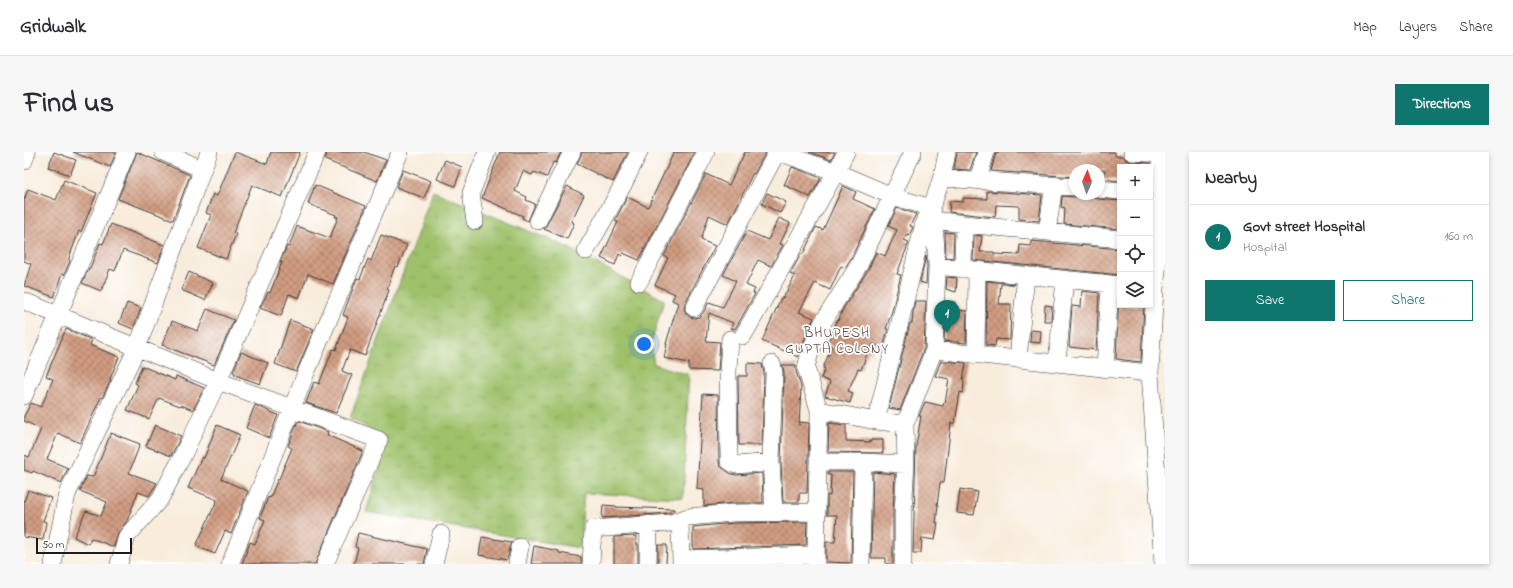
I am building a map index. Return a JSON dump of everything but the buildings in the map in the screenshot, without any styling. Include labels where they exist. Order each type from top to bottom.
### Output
[{"type":"street","points":[[24,161],[27,152]]},
{"type":"street","points":[[24,396],[127,152]]},
{"type":"street","points":[[164,152],[202,169]]},
{"type":"street","points":[[189,152],[197,155],[198,152]]},
{"type":"street","points":[[53,564],[67,494],[137,348],[209,152]]},
{"type":"street","points":[[119,564],[127,536],[160,499],[182,458],[218,381],[316,152]]},
{"type":"street","points":[[230,564],[306,373],[400,152]]},
{"type":"street","points":[[475,221],[471,193],[487,152]]},
{"type":"street","points":[[538,221],[572,152]]},
{"type":"street","points":[[586,251],[624,183],[639,152]]},
{"type":"street","points":[[639,282],[706,152]]},
{"type":"street","points":[[694,308],[777,152],[836,172],[932,214],[964,224],[1117,239]]},
{"type":"street","points":[[771,462],[736,465],[730,463],[729,461],[728,371],[737,338],[836,172],[846,152]]},
{"type":"street","points":[[680,520],[681,561],[816,559],[819,410],[806,368],[810,352],[824,322],[859,265],[913,152]]},
{"type":"street","points":[[903,564],[903,512],[906,464],[905,424],[934,350],[937,266],[932,214],[942,178],[947,152]]},
{"type":"street","points":[[978,180],[986,152]]},
{"type":"street","points":[[1132,152],[1161,158],[1154,194],[1155,243],[1153,288],[1159,346],[1150,374],[1162,522],[1163,564]]},
{"type":"street","points":[[942,178],[1069,186]]},
{"type":"street","points":[[1047,232],[1054,185]]},
{"type":"street","points":[[1105,190],[1117,191]]},
{"type":"street","points":[[876,421],[925,219],[932,214]]},
{"type":"street","points":[[964,224],[970,270],[976,355]]},
{"type":"street","points":[[937,266],[1115,284],[1105,369]]},
{"type":"street","points":[[1018,359],[1026,275]]},
{"type":"street","points":[[1057,363],[1065,279]]},
{"type":"street","points":[[24,301],[218,381],[379,440],[325,564]]},
{"type":"street","points":[[934,350],[1150,374]]},
{"type":"street","points":[[772,364],[774,372],[771,462],[774,512]]},
{"type":"street","points":[[819,410],[876,421],[905,424]]},
{"type":"street","points":[[818,462],[906,464]]},
{"type":"street","points":[[861,564],[863,462]]},
{"type":"street","points":[[591,564],[593,529],[671,523],[688,517],[733,513],[816,512]]},
{"type":"street","points":[[648,524],[648,564]]},
{"type":"street","points":[[434,564],[441,534]]},
{"type":"street","points":[[517,564],[520,547]]},
{"type":"green space","points":[[433,191],[567,247],[664,300],[651,344],[654,364],[689,375],[683,498],[584,493],[580,548],[366,512],[388,439],[350,418]]},
{"type":"place","name":"Govt street Hospital","points":[[947,333]]},
{"type":"district","name":"BHUPESH GUPTA COLONY","points":[[837,342]]}]
